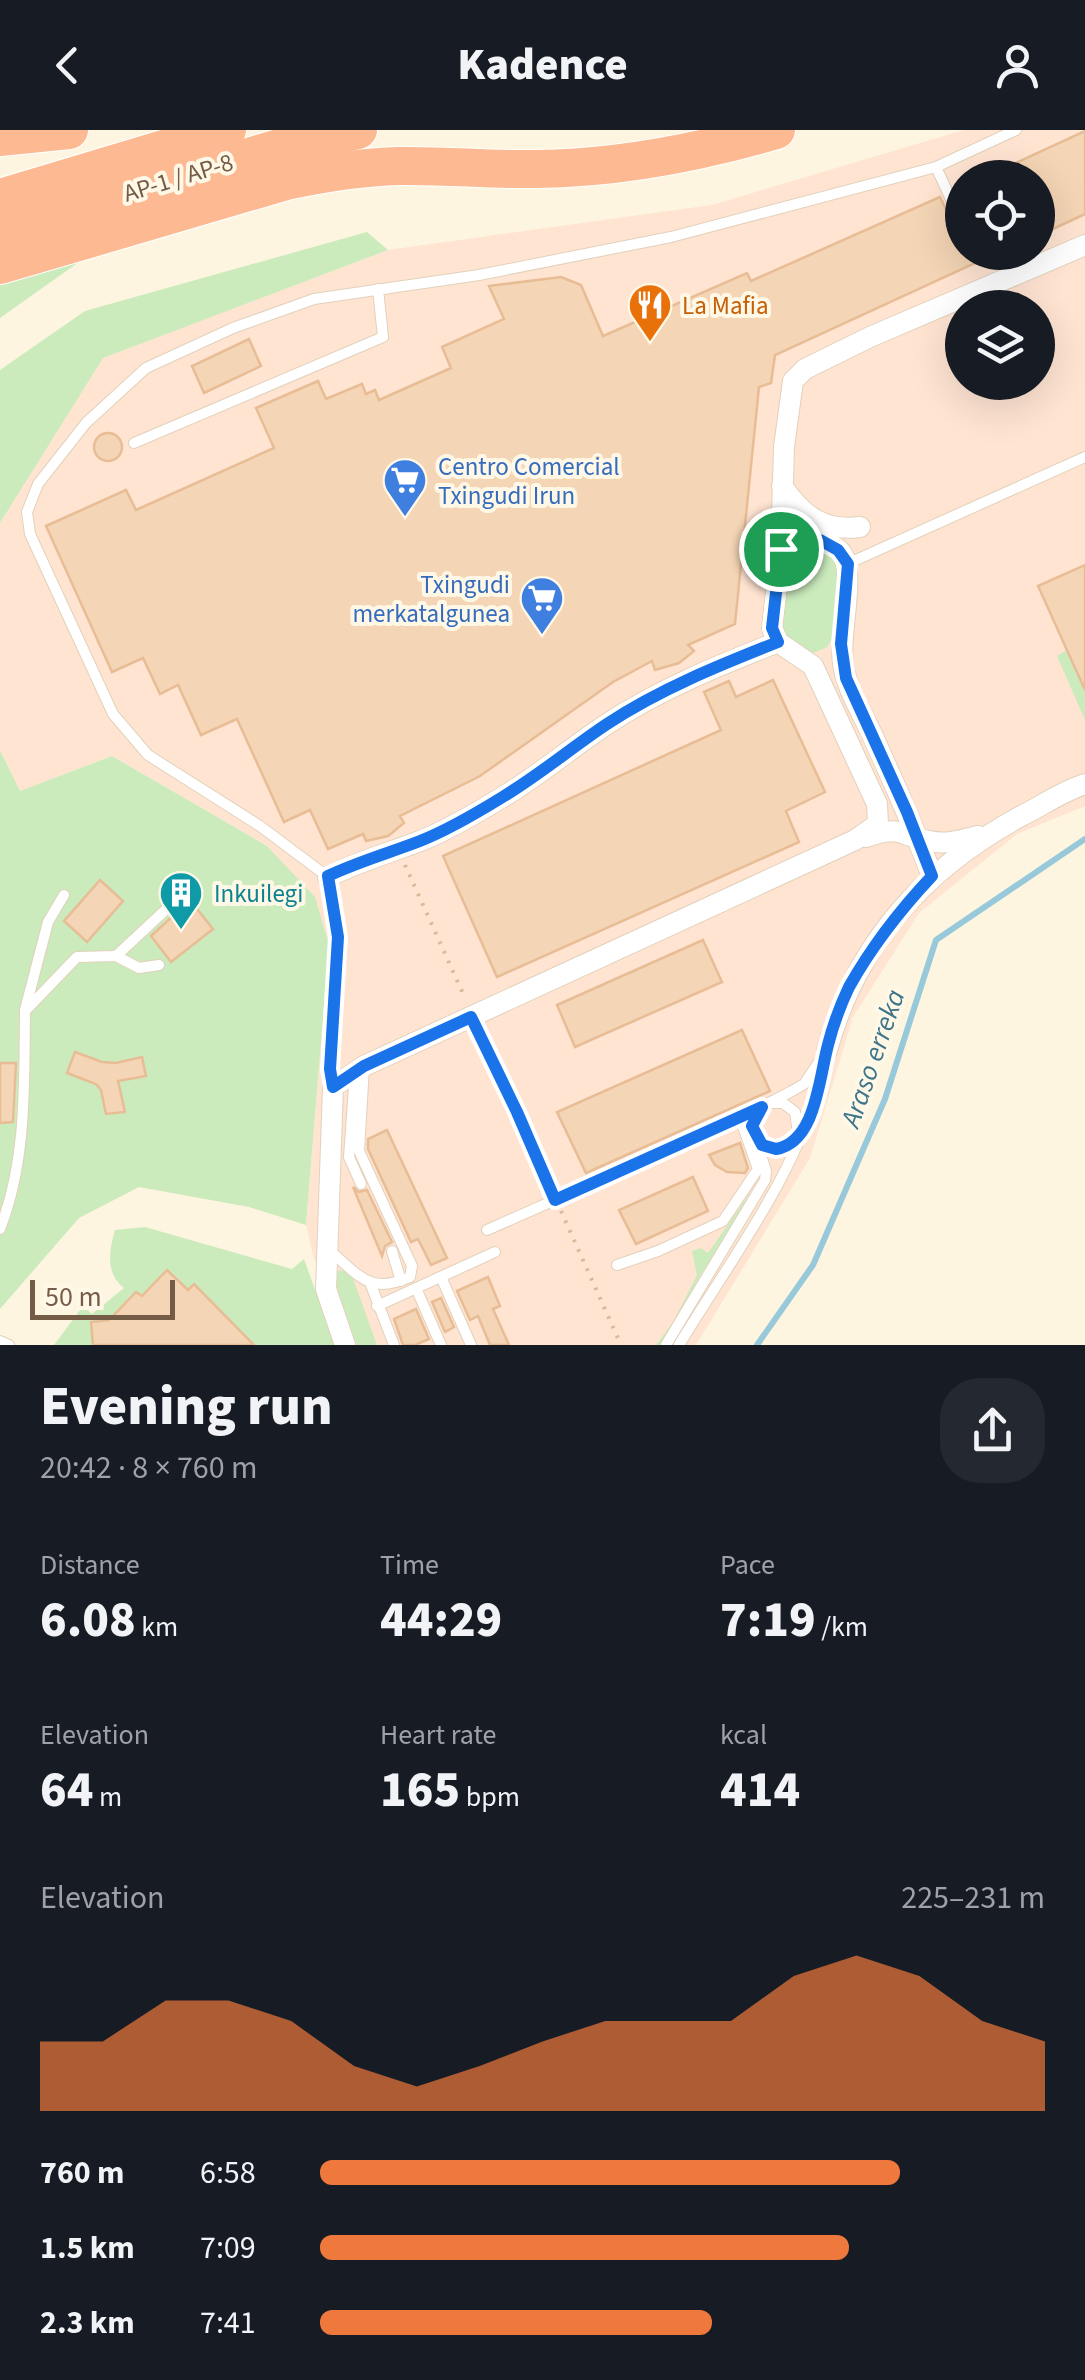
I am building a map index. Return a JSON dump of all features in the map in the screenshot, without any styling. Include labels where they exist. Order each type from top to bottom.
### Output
[{"type":"highway","points":[[0,137],[69,130]]},
{"type":"highway","name":"AP-1 / AP-8","points":[[0,198],[227,130]]},
{"type":"highway","name":"AP-1 / AP-8","points":[[0,231],[279,148],[358,130]]},
{"type":"highway","points":[[0,266],[286,181],[322,174],[397,166],[538,169],[629,164],[776,130]]},
{"type":"street","points":[[855,840],[878,824],[877,804],[813,666],[778,642],[772,628],[794,380],[804,369],[870,337],[1085,244]]},
{"type":"street","points":[[782,486],[814,522],[860,528]]},
{"type":"street","points":[[781,549],[798,541],[820,540],[838,550],[848,564],[841,644],[846,678],[932,876]]},
{"type":"street","points":[[328,876],[423,840],[462,820],[635,708],[724,663],[778,642]]},
{"type":"street","points":[[797,656],[821,656],[841,644]]},
{"type":"street","points":[[827,1050],[842,1003],[868,954],[932,876],[989,834],[1085,784]]},
{"type":"street","points":[[344,1345],[326,1289],[333,1087],[360,1069],[855,840],[890,829],[949,843],[989,834]]},
{"type":"lane","points":[[333,1087],[330,1069],[338,937],[328,876],[260,826],[148,755],[113,714],[30,534],[27,512],[38,484],[86,423],[146,368],[233,328],[314,299],[479,275],[671,237],[936,167],[1016,130]]},
{"type":"lane","points":[[936,167],[945,186]]},
{"type":"lane","points":[[134,444],[382,337],[378,290]]},
{"type":"lane","points":[[848,564],[1085,456]]},
{"type":"lane","points":[[0,1229],[12,1199],[20,1154],[25,1010],[48,922],[64,895]]},
{"type":"lane","points":[[116,956],[174,902]]},
{"type":"lane","points":[[25,1010],[78,958],[116,956],[139,968],[158,966]]},
{"type":"lane","points":[[486,1230],[765,1105],[804,1084],[827,1050]]},
{"type":"lane","points":[[679,1345],[792,1156],[818,1098],[827,1050]]},
{"type":"lane","points":[[360,1069],[348,1157],[361,1184]]},
{"type":"lane","points":[[360,1069],[358,1150],[412,1266],[410,1278],[386,1286],[371,1286]]},
{"type":"lane","points":[[666,1345],[765,1180],[753,1118],[765,1105],[782,1104],[794,1112],[796,1136],[792,1156]]},
{"type":"lane","points":[[617,1265],[723,1221],[758,1169],[740,1118]]},
{"type":"lane","points":[[756,1140],[776,1149],[807,1124]]},
{"type":"lane","points":[[326,1248],[371,1286],[394,1345]]},
{"type":"lane","points":[[392,1251],[401,1281]]},
{"type":"lane","points":[[377,1306],[496,1252]]},
{"type":"lane","points":[[441,1277],[472,1345]]},
{"type":"lane","points":[[416,1288],[441,1345]]},
{"type":"lane","points":[[0,1340],[10,1345]]},
{"type":"path","points":[[403,861],[622,1345]]},
{"type":"shaded area","name":"Txingudi merkatalgunea","points":[[964,130],[1085,130],[1085,806],[1017,834],[919,913],[853,1017],[810,1158],[696,1345],[349,1345],[314,1259],[306,1225],[329,945],[267,846],[112,756],[20,791],[0,750],[0,523],[102,358],[388,250],[712,205]]},
{"type":"green space","points":[[367,232],[388,250],[103,358],[0,523],[0,370],[85,311]]},
{"type":"green space","points":[[86,257],[0,318],[0,273]]},
{"type":"green space","points":[[809,549],[834,560],[839,581],[830,642],[811,654],[786,637],[782,626],[789,565],[794,556]]},
{"type":"green space","points":[[1067,650],[1085,690],[1085,720],[1057,656]]},
{"type":"green space","points":[[0,750],[20,791],[112,756],[267,846],[315,897],[329,945],[306,1225],[249,1207],[139,1187],[79,1218],[0,1309]]},
{"type":"green space","points":[[753,1194],[700,1276],[677,1322],[656,1345],[673,1322],[697,1275],[692,1251],[701,1248],[708,1253]]},
{"type":"green space","points":[[145,1227],[292,1269],[304,1259],[335,1345],[54,1345],[83,1306],[92,1314],[124,1288],[111,1269],[115,1230]]},
{"type":"green space","points":[[339,1270],[351,1273],[377,1345],[357,1345],[340,1309],[335,1274]]},
{"type":"building","points":[[1085,131],[1085,214],[1055,228],[1055,160],[1022,160]]},
{"type":"building","name":"Centro Comercial Txingudi Irun","points":[[940,197],[945,207],[945,270],[960,270],[775,355],[771,383],[759,387],[735,624],[688,645],[694,651],[679,663],[655,670],[652,661],[613,682],[480,776],[400,816],[404,823],[388,836],[366,841],[363,834],[328,849],[310,810],[284,822],[237,719],[201,735],[178,685],[160,694],[143,658],[112,672],[46,526],[126,490],[136,510],[274,448],[256,408],[318,381],[326,399],[362,384],[366,394],[375,390],[379,400],[451,368],[442,347],[504,319],[489,286],[561,277],[581,285],[603,336],[747,273],[751,281]]},
{"type":"building","points":[[249,339],[261,366],[204,393],[192,366]]},
{"type":"building","points":[[108,433],[118,437],[122,447],[118,457],[108,461],[98,457],[94,447],[98,437]]},
{"type":"building","points":[[1085,565],[1085,690],[1038,586]]},
{"type":"building","points":[[773,680],[825,792],[786,811],[799,842],[497,977],[443,856],[721,730],[704,692],[729,681],[736,697]]},
{"type":"building","points":[[100,880],[123,901],[87,942],[64,921]]},
{"type":"building","name":"Inkuilegi","points":[[190,900],[213,929],[171,962],[151,936]]},
{"type":"building","points":[[703,940],[722,982],[575,1047],[557,1005]]},
{"type":"building","points":[[742,1030],[770,1091],[586,1173],[557,1112]]},
{"type":"building","points":[[75,1052],[102,1062],[142,1057],[146,1076],[118,1081],[125,1112],[106,1114],[96,1084],[67,1073]]},
{"type":"building","points":[[0,1063],[16,1063],[13,1122],[0,1123]]},
{"type":"building","points":[[387,1130],[447,1258],[431,1265],[418,1239],[411,1242],[368,1149],[368,1139]]},
{"type":"building","points":[[740,1143],[748,1168],[745,1173],[727,1172],[715,1165],[709,1155]]},
{"type":"building","points":[[693,1177],[708,1211],[636,1244],[619,1210]]},
{"type":"building","points":[[353,1187],[359,1192],[367,1190],[392,1242],[385,1246],[382,1256]]},
{"type":"building","points":[[167,1270],[188,1290],[194,1284],[254,1345],[93,1345],[91,1322],[109,1320],[136,1292],[142,1296]]},
{"type":"building","points":[[488,1277],[500,1306],[493,1309],[509,1345],[490,1345],[478,1316],[470,1320],[457,1291]]},
{"type":"building","points":[[441,1298],[454,1327],[445,1332],[432,1302]]},
{"type":"building","points":[[416,1309],[429,1339],[403,1345],[394,1319]]},
{"type":"waterway","name":"Araso erreka","points":[[757,1345],[813,1265],[885,1099],[936,940],[1085,839]]},
{"type":"place","name":"La Mafia","points":[[650,343]]},
{"type":"place","name":"Centro Comercial Txingudi Irun","points":[[405,518]]},
{"type":"place","name":"Txingudi merkatalgunea","points":[[542,636]]},
{"type":"place","name":"Inkuilegi","points":[[181,931]]},
{"type":"route","points":[[820,540],[838,550],[848,564],[841,644],[846,678],[932,876],[894,918],[848,990],[836,1016],[818,1098],[807,1124],[794,1140],[776,1149],[756,1140],[753,1118],[762,1107],[555,1200],[471,1017],[364,1066],[333,1087],[330,1069],[338,937],[328,876],[423,840],[462,820],[536,775],[608,723],[724,663],[778,642],[772,628],[781,549],[798,541],[820,540]]}]
